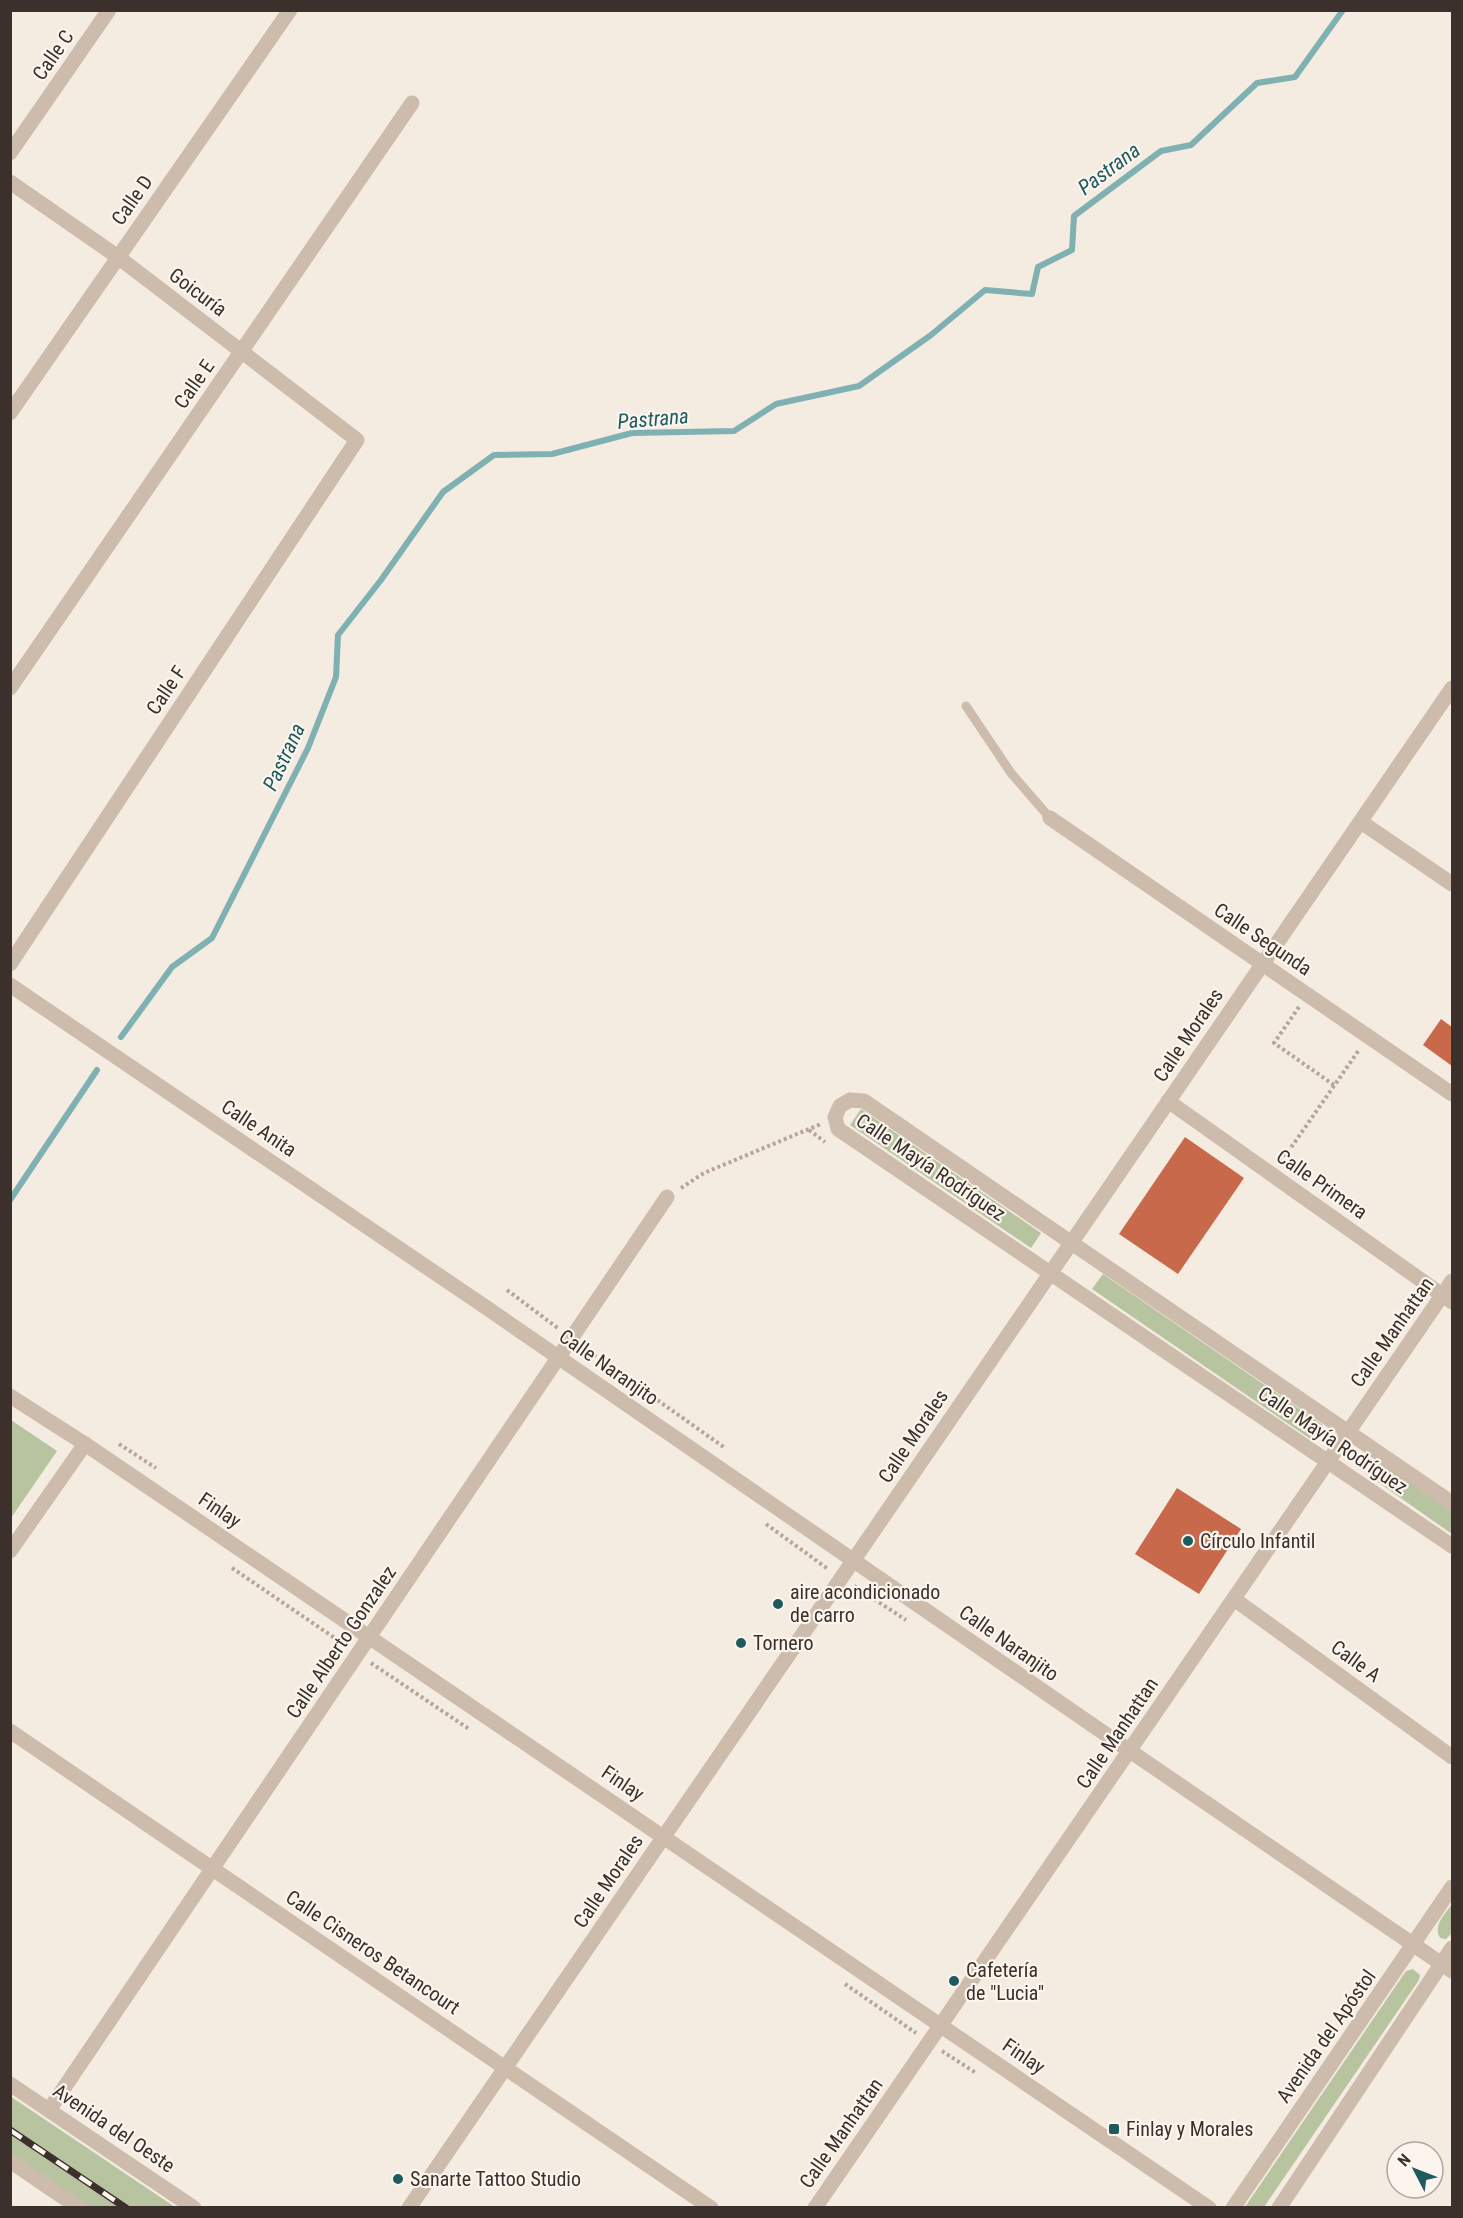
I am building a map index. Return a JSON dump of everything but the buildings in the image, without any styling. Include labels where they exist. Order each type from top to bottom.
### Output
[{"type":"street","name":"Calle C","points":[[10,153],[109,10]]},
{"type":"street","name":"Calle D","points":[[10,413],[290,10]]},
{"type":"street","name":"Calle E","points":[[10,688],[412,103]]},
{"type":"street","name":"Goicuría","points":[[10,182],[117,257],[357,440]]},
{"type":"street","name":"Calle F","points":[[10,964],[357,440]]},
{"type":"street","name":"Calle Morales","points":[[409,2208],[1452,688]]},
{"type":"street","name":"Calle Segunda","points":[[1050,818],[1452,1094]]},
{"type":"street","points":[[1361,822],[1452,884]]},
{"type":"street","name":"Calle Anita","points":[[10,985],[484,1306]]},
{"type":"street","name":"Calle Mayía Rodríguez","points":[[1452,1503],[864,1101],[850,1100],[840,1106],[835,1117],[838,1129],[1452,1546]]},
{"type":"street","name":"Calle Primera","points":[[1168,1101],[1448,1298]]},
{"type":"street","name":"Calle Alberto Gonzalez","points":[[49,2110],[667,1197]]},
{"type":"street","name":"Calle Manhattan","points":[[815,2208],[1348,1431],[1448,1298],[1452,1281]]},
{"type":"street","name":"Calle Naranjito","points":[[484,1306],[1447,1968]]},
{"type":"street","name":"Finlay","points":[[10,1396],[85,1444],[664,1836],[1209,2208]]},
{"type":"street","points":[[10,1551],[85,1444]]},
{"type":"street","name":"Calle A","points":[[1234,1599],[1452,1757]]},
{"type":"street","name":"Calle Cisneros Betancourt","points":[[10,1731],[711,2208]]},
{"type":"street","name":"Avenida del Apóstol","points":[[1233,2208],[1452,1887]]},
{"type":"street","points":[[1279,2208],[1447,1968],[1452,1948]]},
{"type":"street","name":"Avenida del Oeste","points":[[10,2084],[194,2208]]},
{"type":"street","points":[[10,2161],[79,2208]]},
{"type":"lane","points":[[966,706],[1011,773],[1050,818]]},
{"type":"path","points":[[1308,994],[1274,1043],[1334,1085]]},
{"type":"path","points":[[1272,1174],[1369,1037]]},
{"type":"path","points":[[667,1197],[704,1173],[835,1117]]},
{"type":"green space","points":[[861,1109],[1041,1233],[1031,1248],[850,1125]]},
{"type":"green space","points":[[1103,1274],[1323,1425],[1312,1440],[1092,1289]]},
{"type":"green space","points":[[11,1420],[57,1451],[11,1518]]},
{"type":"green space","points":[[1375,1458],[1452,1511],[1452,1534],[1365,1473]]},
{"type":"green space","points":[[1452,1904],[1452,1933],[1446,1939],[1440,1938],[1439,1924]]},
{"type":"green space","points":[[1413,1969],[1420,1975],[1419,1980],[1264,2207],[1245,2207],[1406,1971]]},
{"type":"green space","points":[[10,2096],[175,2207],[88,2207],[11,2155]]},
{"type":"waterway","name":"Pastrana","points":[[121,1037],[172,967],[212,938],[308,748],[336,677],[338,635],[381,580],[443,492],[494,455],[552,454],[632,433],[734,431],[776,404],[859,386],[931,335],[985,290],[1032,294],[1038,267],[1072,250],[1074,216],[1161,151],[1191,145],[1257,83],[1295,77],[1343,10]]},
{"type":"waterway","name":"Pastrana","points":[[10,1200],[97,1070]]},
{"type":"railway","points":[[10,2130],[126,2208]]},
{"type":"place","name":"Círculo Infantil","points":[[1188,1541]]},
{"type":"place","name":"aire acondicionado de carro","points":[[778,1604]]},
{"type":"place","name":"Tornero","points":[[741,1643]]},
{"type":"place","name":"Cafetería de \"Lucia\"","points":[[954,1981]]},
{"type":"place","name":"Finlay y Morales","points":[[1114,2129]]},
{"type":"place","name":"Sanarte Tattoo Studio","points":[[398,2179]]}]
